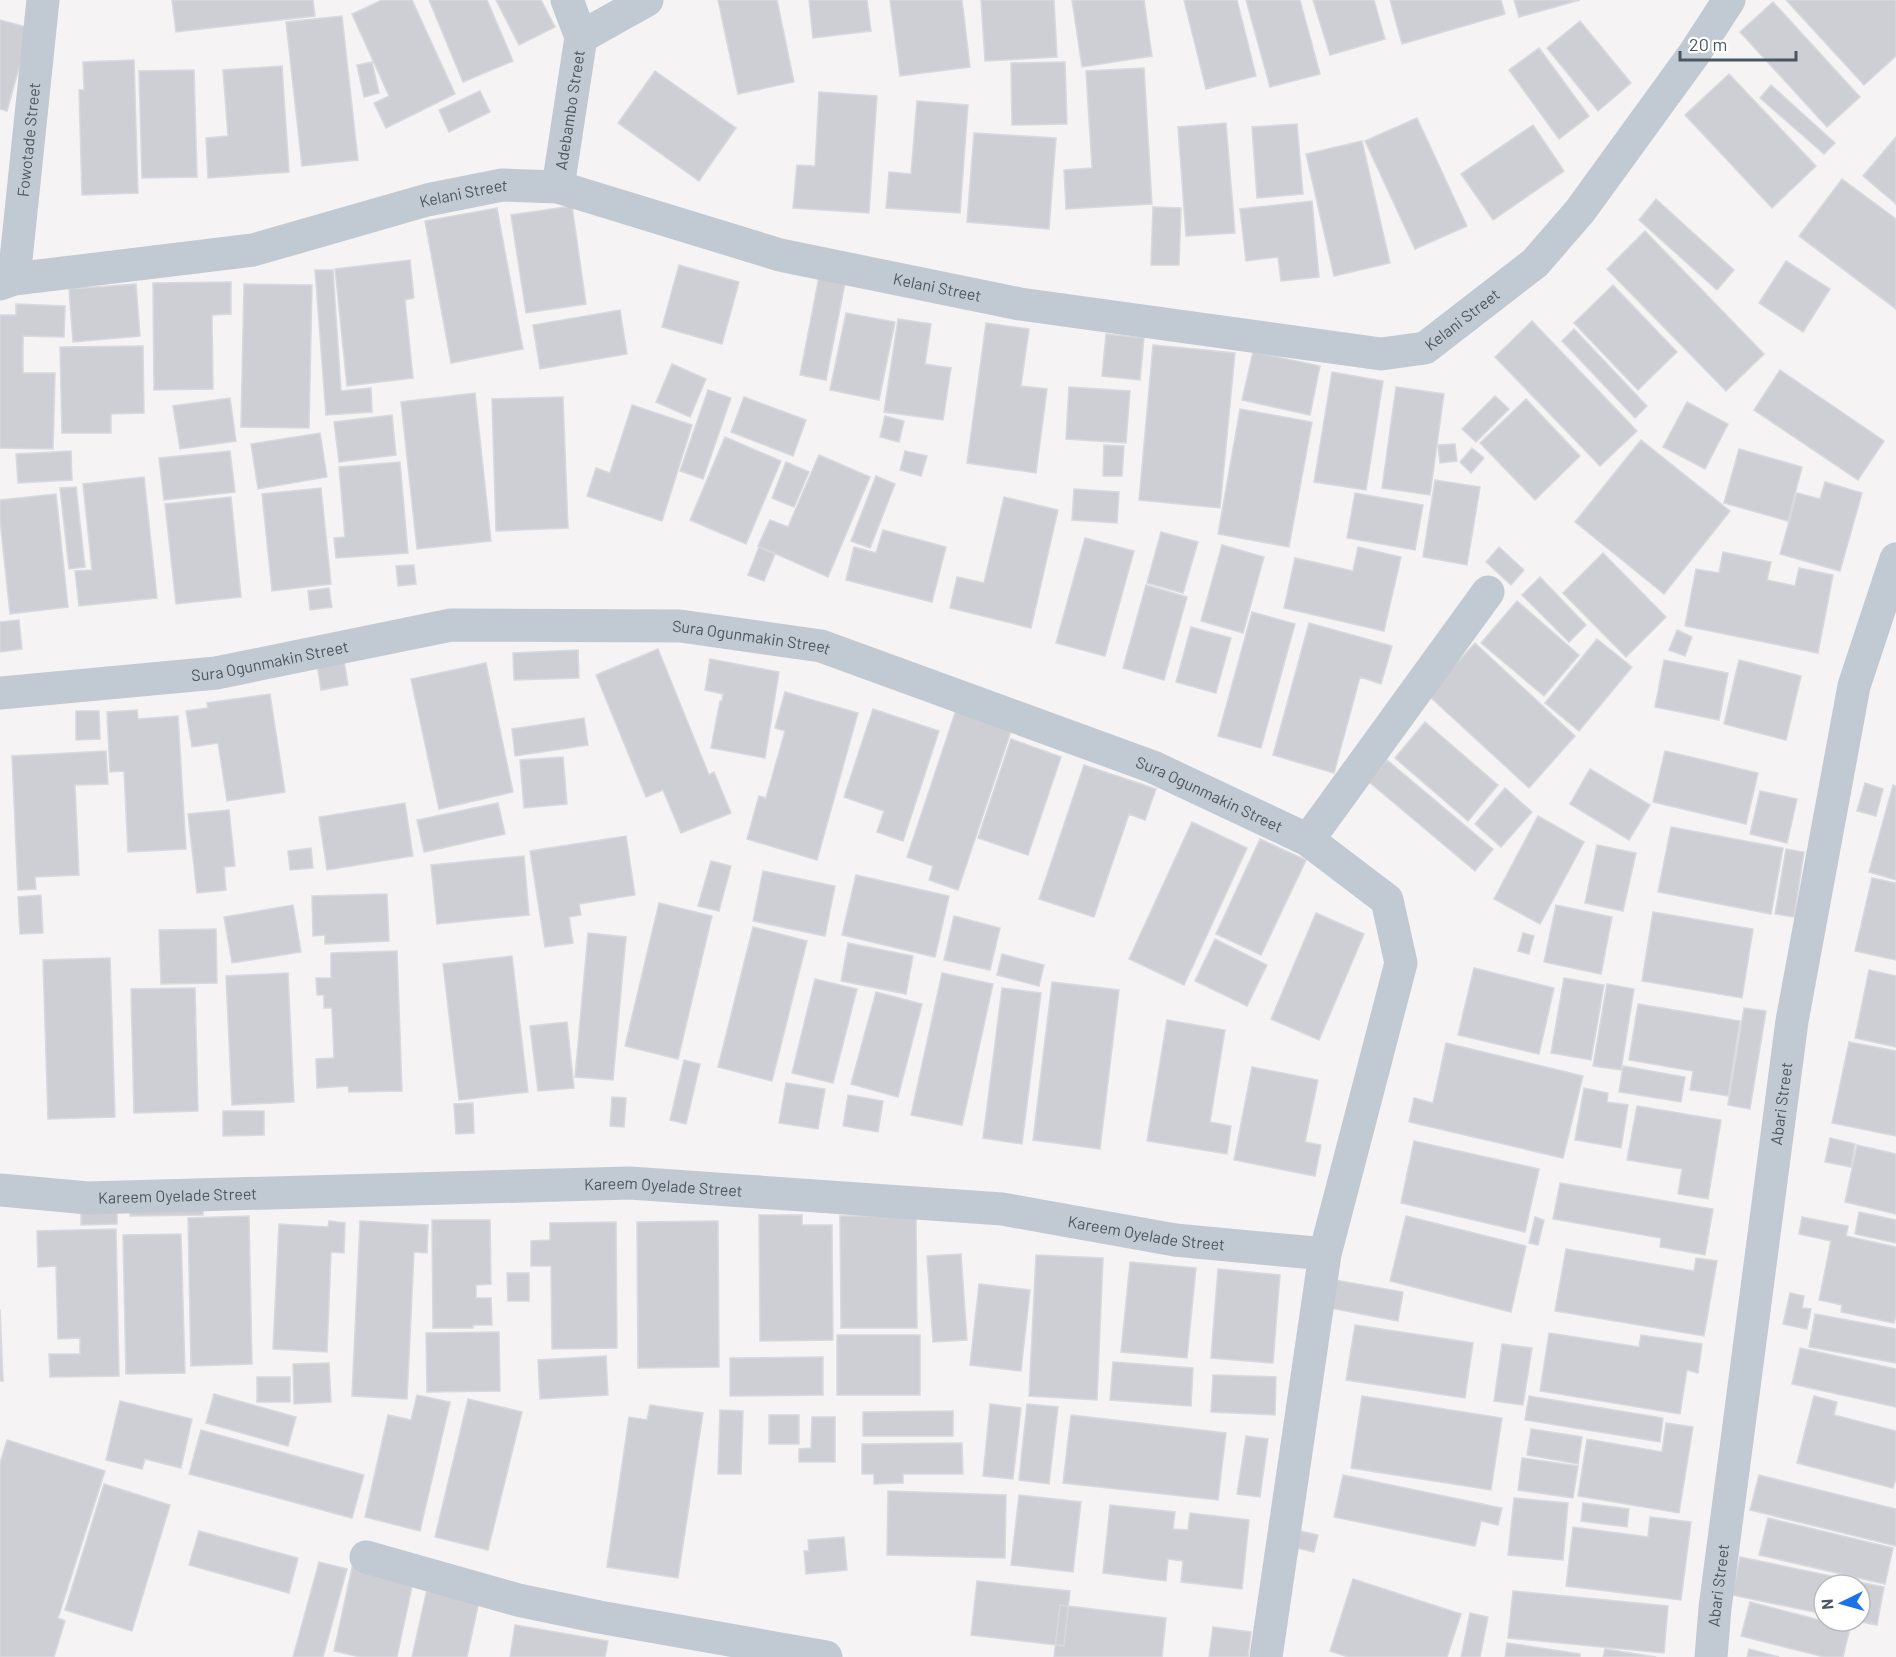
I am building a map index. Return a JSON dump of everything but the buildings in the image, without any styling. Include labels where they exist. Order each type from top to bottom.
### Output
[{"type":"street","name":"Fowotade Street","points":[[7,282],[43,0]]},
{"type":"street","points":[[567,0],[581,37]]},
{"type":"street","name":"Adebambo Street","points":[[558,187],[581,37],[647,0]]},
{"type":"street","name":"Kelani Street","points":[[7,282],[253,250],[438,198],[502,185],[558,187],[780,255],[1020,304],[1382,354],[1425,348],[1535,263],[1580,211],[1694,54],[1729,0]]},
{"type":"street","name":"Abari Street","points":[[1711,1657],[1714,1608],[1792,1022],[1854,686],[1896,559]]},
{"type":"street","points":[[1308,840],[1488,592]]},
{"type":"street","name":"Sura Ogunmakin Street","points":[[0,693],[216,673],[451,625],[680,626],[821,646],[1153,767],[1308,840],[1387,900],[1401,963],[1325,1254]]},
{"type":"street","name":"Kareem Oyelade Street","points":[[0,1190],[88,1197],[630,1183],[1002,1209],[1174,1240],[1325,1254]]},
{"type":"street","points":[[1266,1657],[1325,1254]]},
{"type":"street","points":[[366,1557],[518,1600],[826,1657]]}]
